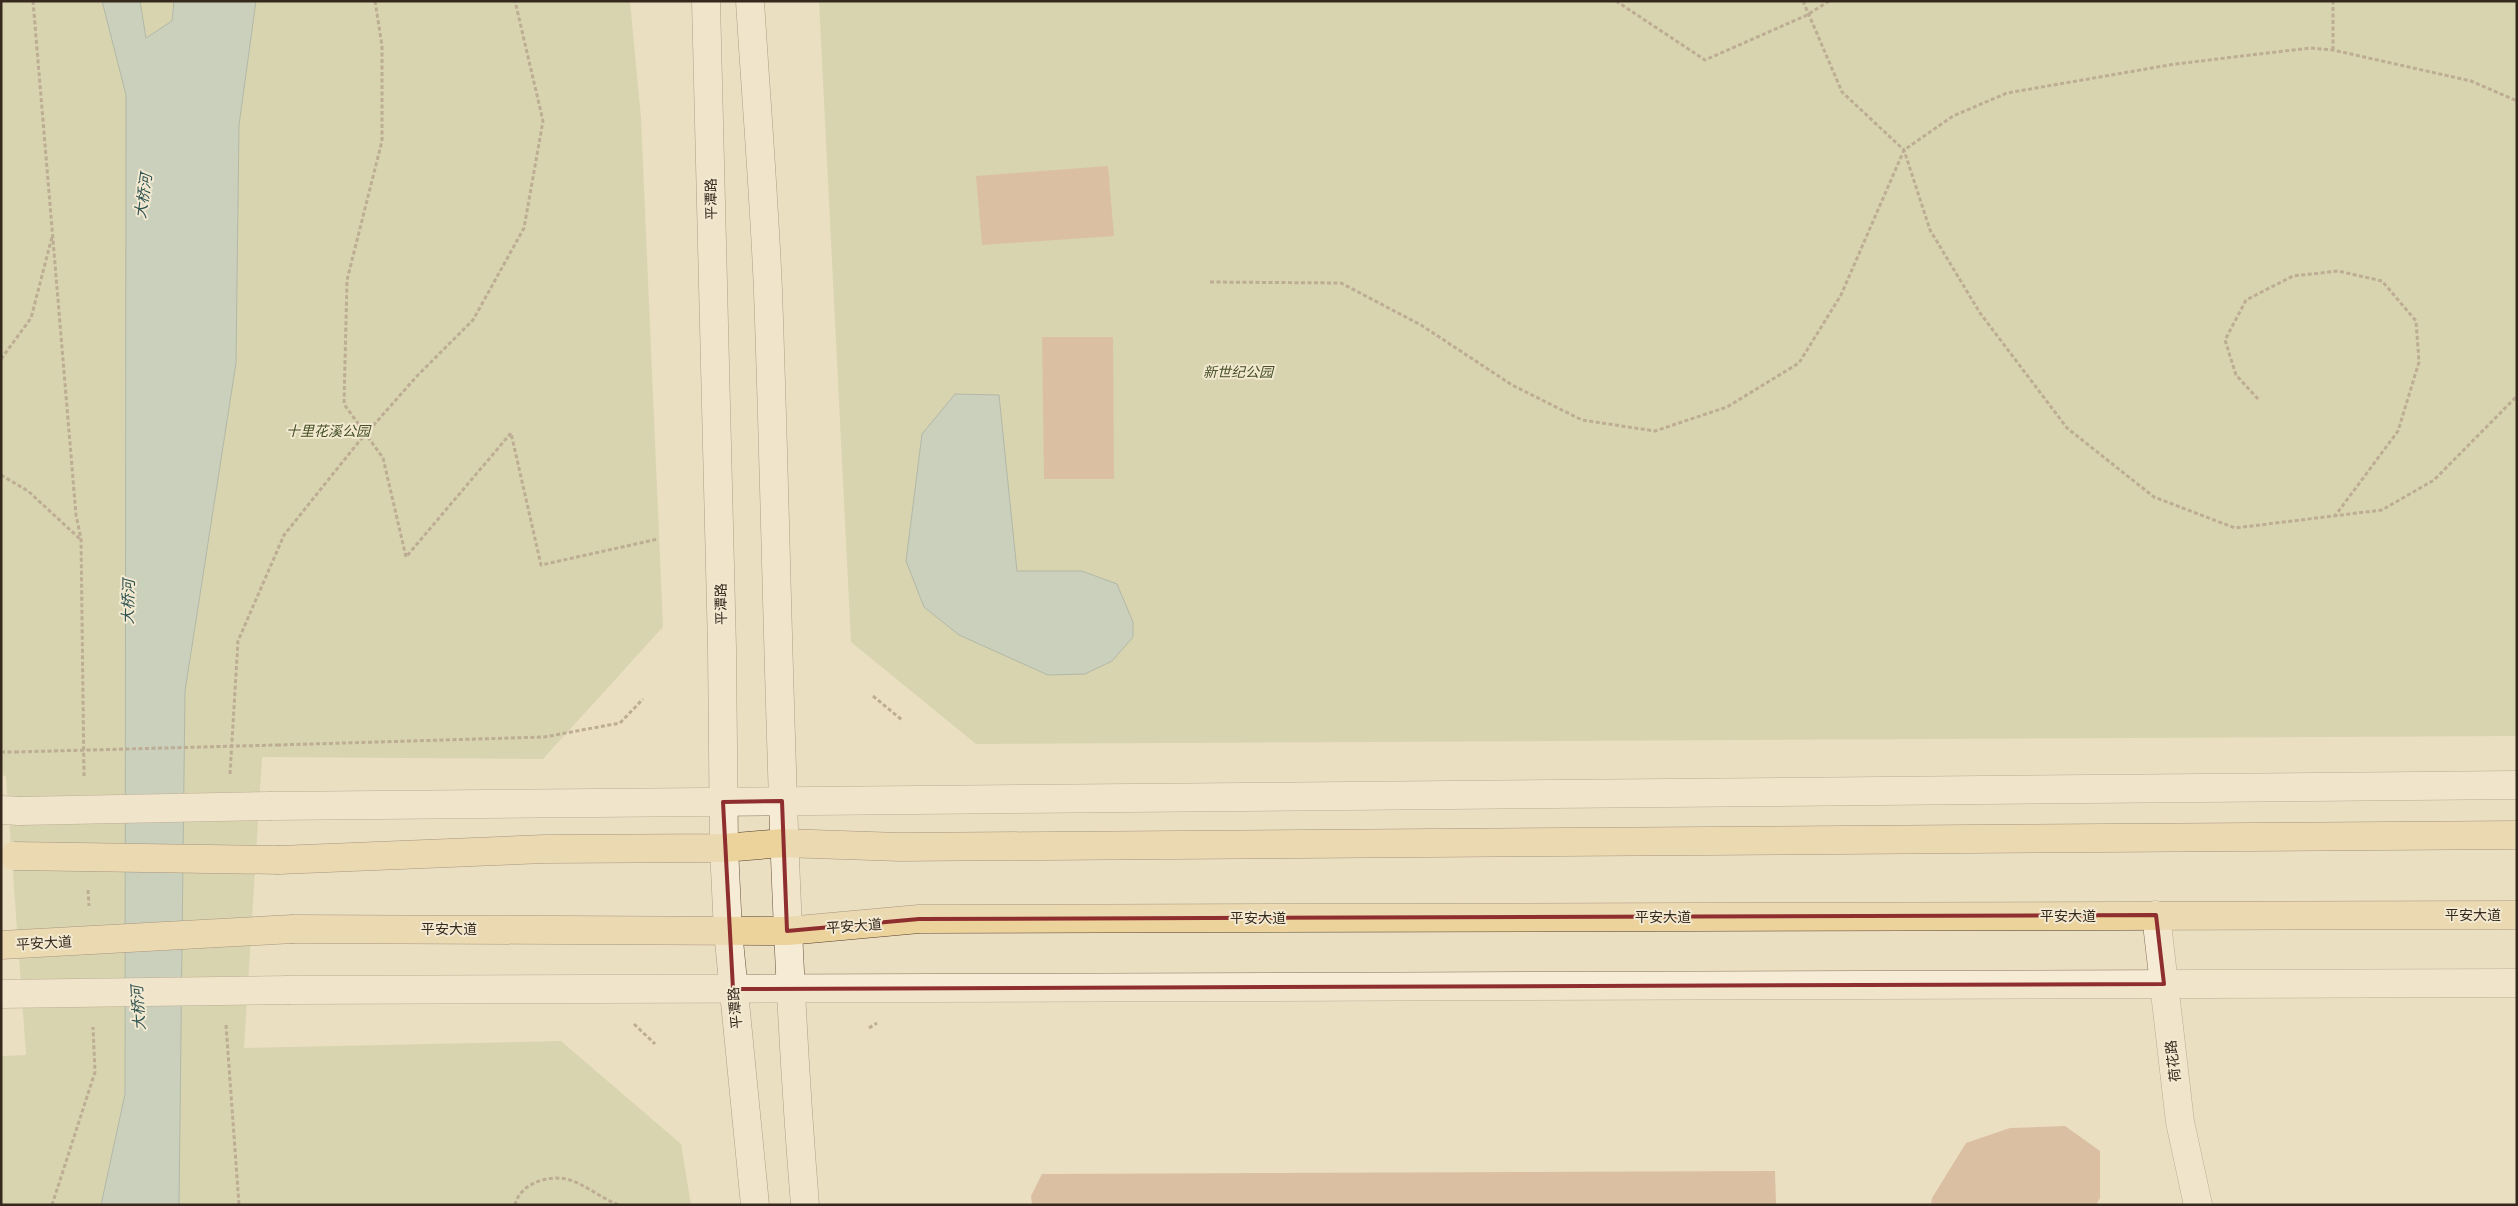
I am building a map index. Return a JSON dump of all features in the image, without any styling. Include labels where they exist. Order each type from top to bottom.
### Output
[{"type":"main road","points":[[6,855],[280,860],[545,849],[724,848],[783,843],[900,847],[2517,835]]},
{"type":"main road","name":"平安大道","points":[[1,945],[293,929],[787,931],[919,919],[2156,915],[2517,916]]},
{"type":"street","name":"平潭路","points":[[706,1],[722,648],[724,848],[733,989],[755,1205]]},
{"type":"street","points":[[750,1],[768,288],[787,931],[805,1205]]},
{"type":"street","points":[[11,810],[2517,784]]},
{"type":"street","name":"荷花路","points":[[2156,915],[2180,1122],[2198,1205]]},
{"type":"street","points":[[1,994],[289,990],[790,988],[2517,984]]},
{"type":"path","points":[[33,1],[76,515],[81,539],[84,785]]},
{"type":"path","points":[[375,1],[382,46],[382,141],[347,280],[344,404],[383,458],[406,557],[510,433],[541,564],[658,539]]},
{"type":"path","points":[[230,776],[238,641],[284,535],[366,434],[417,376],[473,320],[524,228],[543,121],[515,1]]},
{"type":"path","points":[[1616,1],[1705,60],[1807,15],[1829,1]]},
{"type":"path","points":[[1803,1],[1807,15],[1842,92],[1904,150],[1930,230],[1980,313],[2066,428],[2154,497],[2236,528],[2382,510],[2434,480],[2517,396]]},
{"type":"path","points":[[2333,50],[2334,1]]},
{"type":"path","points":[[1210,282],[1341,283],[1421,325],[1512,385],[1582,420],[1655,431],[1727,407],[1799,363],[1841,295],[1904,150],[1953,116],[2007,93],[2175,64],[2310,48],[2333,50],[2471,81],[2517,102]]},
{"type":"path","points":[[1,360],[30,318],[53,235]]},
{"type":"path","points":[[2258,399],[2236,375],[2225,340],[2246,300],[2293,276],[2338,271],[2382,281],[2416,321],[2419,362],[2398,431],[2335,516]]},
{"type":"path","points":[[1,475],[28,492],[81,539]]},
{"type":"path","points":[[873,696],[902,720]]},
{"type":"path","points":[[1,752],[544,737],[620,723],[643,699]]},
{"type":"path","points":[[88,884],[89,914]]},
{"type":"path","points":[[226,1018],[239,1205]]},
{"type":"path","points":[[628,1019],[655,1044]]},
{"type":"path","points":[[52,1205],[95,1072],[93,1022]]},
{"type":"path","points":[[515,1205],[516,1198],[534,1181],[566,1179],[619,1205]]},
{"type":"highlighted area","points":[[782,801],[787,931],[919,919],[2156,915],[2164,984],[733,989],[723,802]]},
{"type":"green space","name":"十里花溪公园","points":[[1,1],[630,1],[641,118],[663,627],[543,759],[262,757],[244,1048],[561,1041],[681,1144],[691,1205],[1,1205],[1,1056],[26,1055],[6,776],[1,775]]},
{"type":"green space","name":"新世纪公园","points":[[819,1],[2517,1],[2517,736],[976,744],[851,642]]},
{"type":"water","name":"大桥河","points":[[102,1],[140,1],[146,38],[172,21],[174,1],[256,1],[239,125],[236,363],[185,691],[179,1205],[101,1205],[125,1094],[126,95]]},
{"type":"water","points":[[955,394],[999,395],[1017,571],[1082,571],[1117,584],[1133,622],[1133,637],[1112,661],[1085,674],[1048,675],[959,635],[924,607],[906,561],[922,434]]},
{"type":"building","points":[[1108,166],[1114,236],[982,245],[976,176]]},
{"type":"building","points":[[1042,337],[1113,337],[1114,479],[1044,479]]},
{"type":"building","points":[[2065,1126],[2100,1151],[2100,1198],[2096,1205],[1931,1205],[1932,1198],[1966,1143],[2010,1128]]},
{"type":"building","points":[[1775,1171],[1776,1205],[1032,1205],[1031,1196],[1042,1174]]}]
